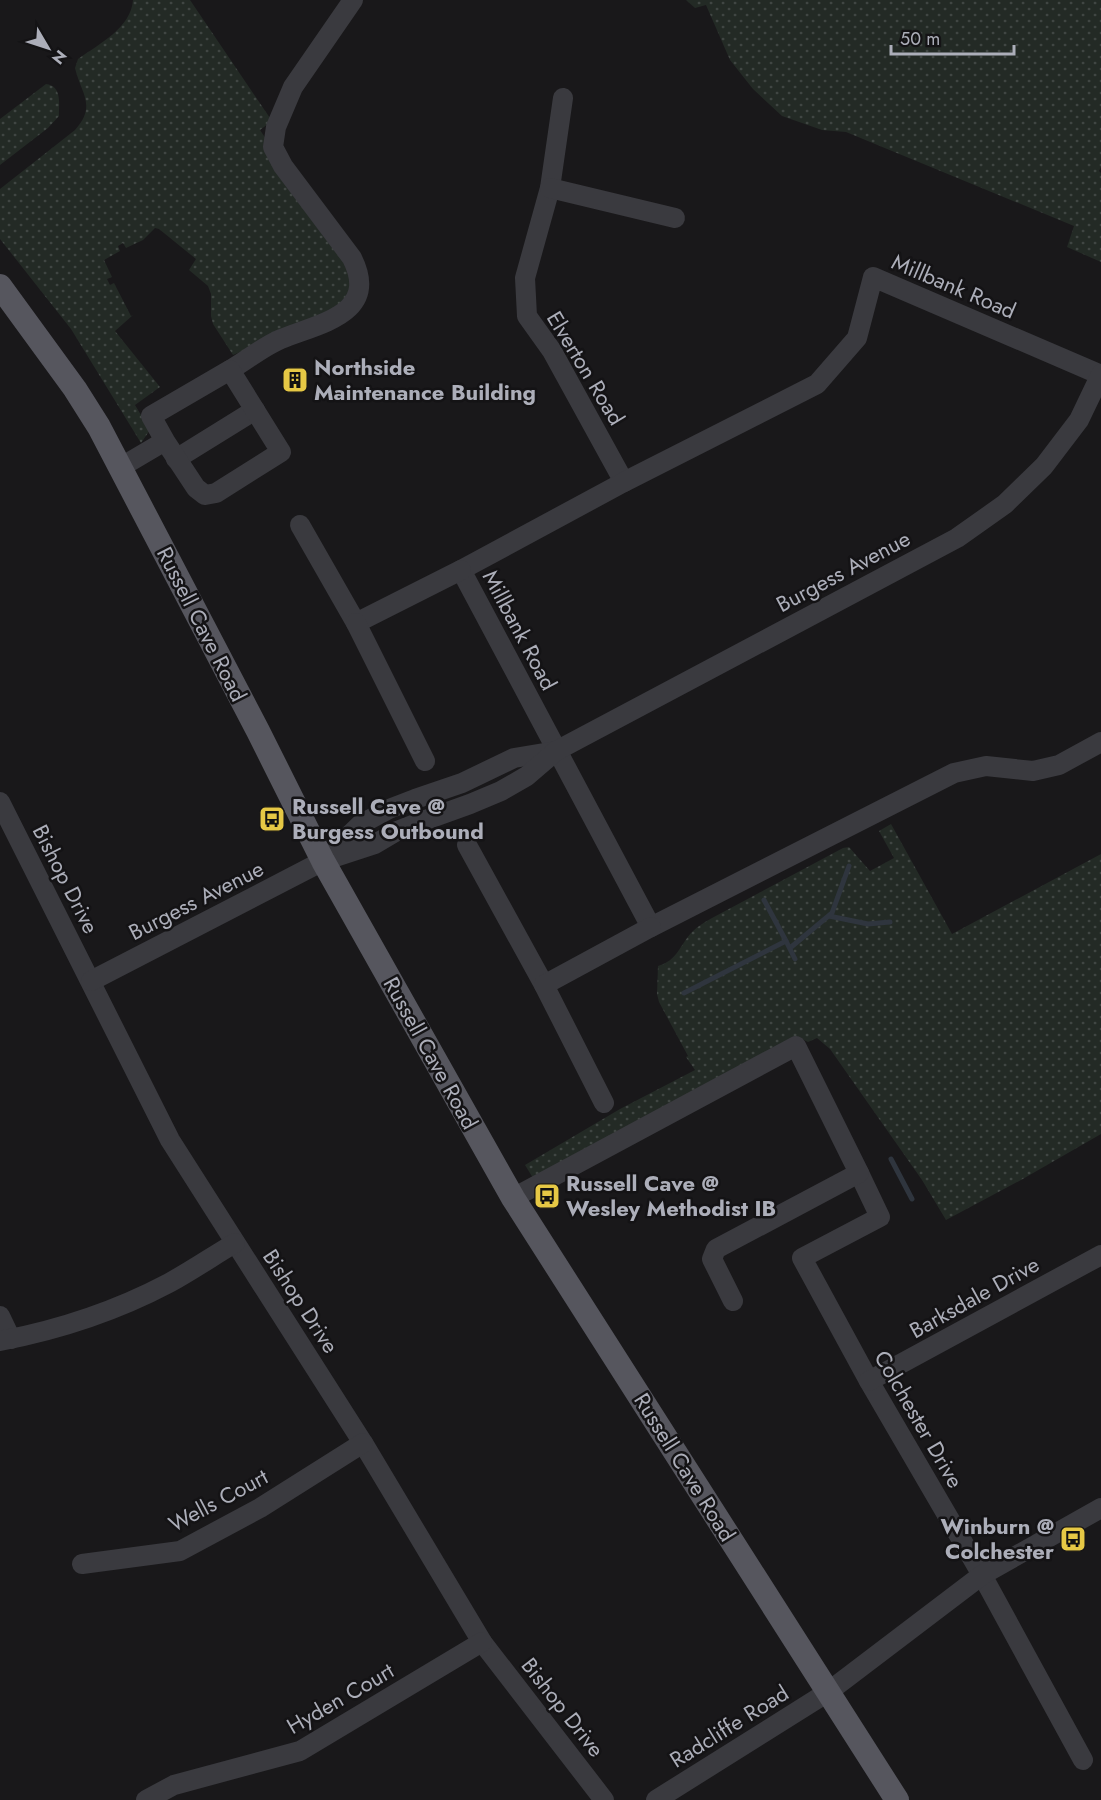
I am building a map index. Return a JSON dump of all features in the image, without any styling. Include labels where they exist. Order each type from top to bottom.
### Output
[{"type":"main road","name":"Russell Cave Road","points":[[0,286],[75,389],[121,466],[323,861],[513,1198],[897,1800]]},
{"type":"street","points":[[230,370],[281,452],[216,494],[205,495],[196,488],[176,459],[151,416],[279,340],[332,321],[348,310],[359,290],[358,272],[351,258],[283,166],[273,147],[276,127],[293,87],[353,0]]},
{"type":"street","name":"Elverton Road","points":[[563,98],[550,188],[525,278],[527,316],[552,351],[624,482]]},
{"type":"street","points":[[550,188],[675,218]]},
{"type":"street","name":"Millbank Road","points":[[651,927],[461,570],[624,482],[817,384],[857,338],[873,277],[1101,375]]},
{"type":"street","name":"Burgess Avenue","points":[[91,981],[323,861],[375,844],[397,831],[501,791],[528,776],[556,751],[957,538],[1005,504],[1044,466],[1079,420],[1101,375]]},
{"type":"street","points":[[176,459],[255,410]]},
{"type":"street","points":[[121,466],[165,441]]},
{"type":"street","points":[[300,525],[356,623],[425,761]]},
{"type":"street","points":[[356,623],[461,570]]},
{"type":"street","points":[[544,985],[651,927],[954,773],[986,766],[1033,771],[1059,765],[1101,742]]},
{"type":"street","name":"Bishop Drive","points":[[0,802],[170,1140],[363,1443],[482,1642],[604,1800]]},
{"type":"street","points":[[466,845],[544,985],[604,1103]]},
{"type":"street","points":[[513,1198],[796,1046],[859,1173],[716,1249],[712,1258],[733,1300]]},
{"type":"street","name":"Colchester Drive","points":[[859,1173],[880,1216],[802,1258],[869,1381],[982,1575],[1083,1760]]},
{"type":"street","points":[[0,1316],[6,1340],[71,1323],[135,1300],[235,1243]]},
{"type":"street","name":"Barksdale Drive","points":[[869,1381],[1101,1255]]},
{"type":"street","name":"Wells Court","points":[[82,1564],[180,1551],[260,1508],[363,1443]]},
{"type":"street","name":"Radcliffe Road","points":[[656,1800],[828,1692],[982,1575],[1101,1508]]},
{"type":"street","name":"Hyden Court","points":[[146,1800],[174,1785],[300,1751],[482,1642]]},
{"type":"shaded area","points":[[133,0],[190,0],[272,121],[260,130],[355,272],[351,300],[294,329],[233,355],[213,324],[211,294],[208,286],[189,270],[196,259],[155,228],[143,240],[126,248],[123,243],[118,246],[120,251],[104,260],[112,277],[107,279],[110,285],[114,283],[131,316],[133,315],[115,331],[160,387],[135,405],[150,430],[141,443],[71,329],[0,239],[0,189],[75,130],[82,121],[86,99],[75,68],[78,59],[120,27],[127,19]]},
{"type":"shaded area","points":[[686,0],[1101,0],[1101,167],[1099,171],[1101,173],[1101,262],[1067,247],[1074,226],[846,132],[822,130],[782,116],[753,89],[730,60],[706,5],[695,8]]},
{"type":"shaded area","points":[[46,84],[51,85],[57,92],[59,116],[48,128],[0,165],[0,119]]},
{"type":"shaded area","points":[[891,824],[952,934],[1101,854],[1101,1134],[946,1220],[922,1180],[830,1049],[817,1038],[808,1042],[798,1037],[533,1178],[525,1165],[620,1109],[695,1070],[686,1057],[688,1056],[657,994],[658,966],[674,956],[692,932],[712,918],[843,848],[849,847],[870,871],[894,858],[879,831]]},
{"type":"waterway","points":[[790,948],[832,913],[849,866]]},
{"type":"waterway","points":[[764,900],[786,941]]},
{"type":"waterway","points":[[829,916],[868,924],[890,922]]},
{"type":"waterway","points":[[684,993],[786,941],[795,959]]},
{"type":"waterway","points":[[891,1159],[912,1199]]},
{"type":"place","name":"Northside Maintenance Building","points":[[295,380]]},
{"type":"place","name":"Russell Cave @ Burgess Outbound","points":[[272,819]]},
{"type":"place","name":"Russell Cave @ Wesley Methodist IB","points":[[547,1196]]},
{"type":"place","name":"Winburn @ Colchester","points":[[1073,1539]]}]
